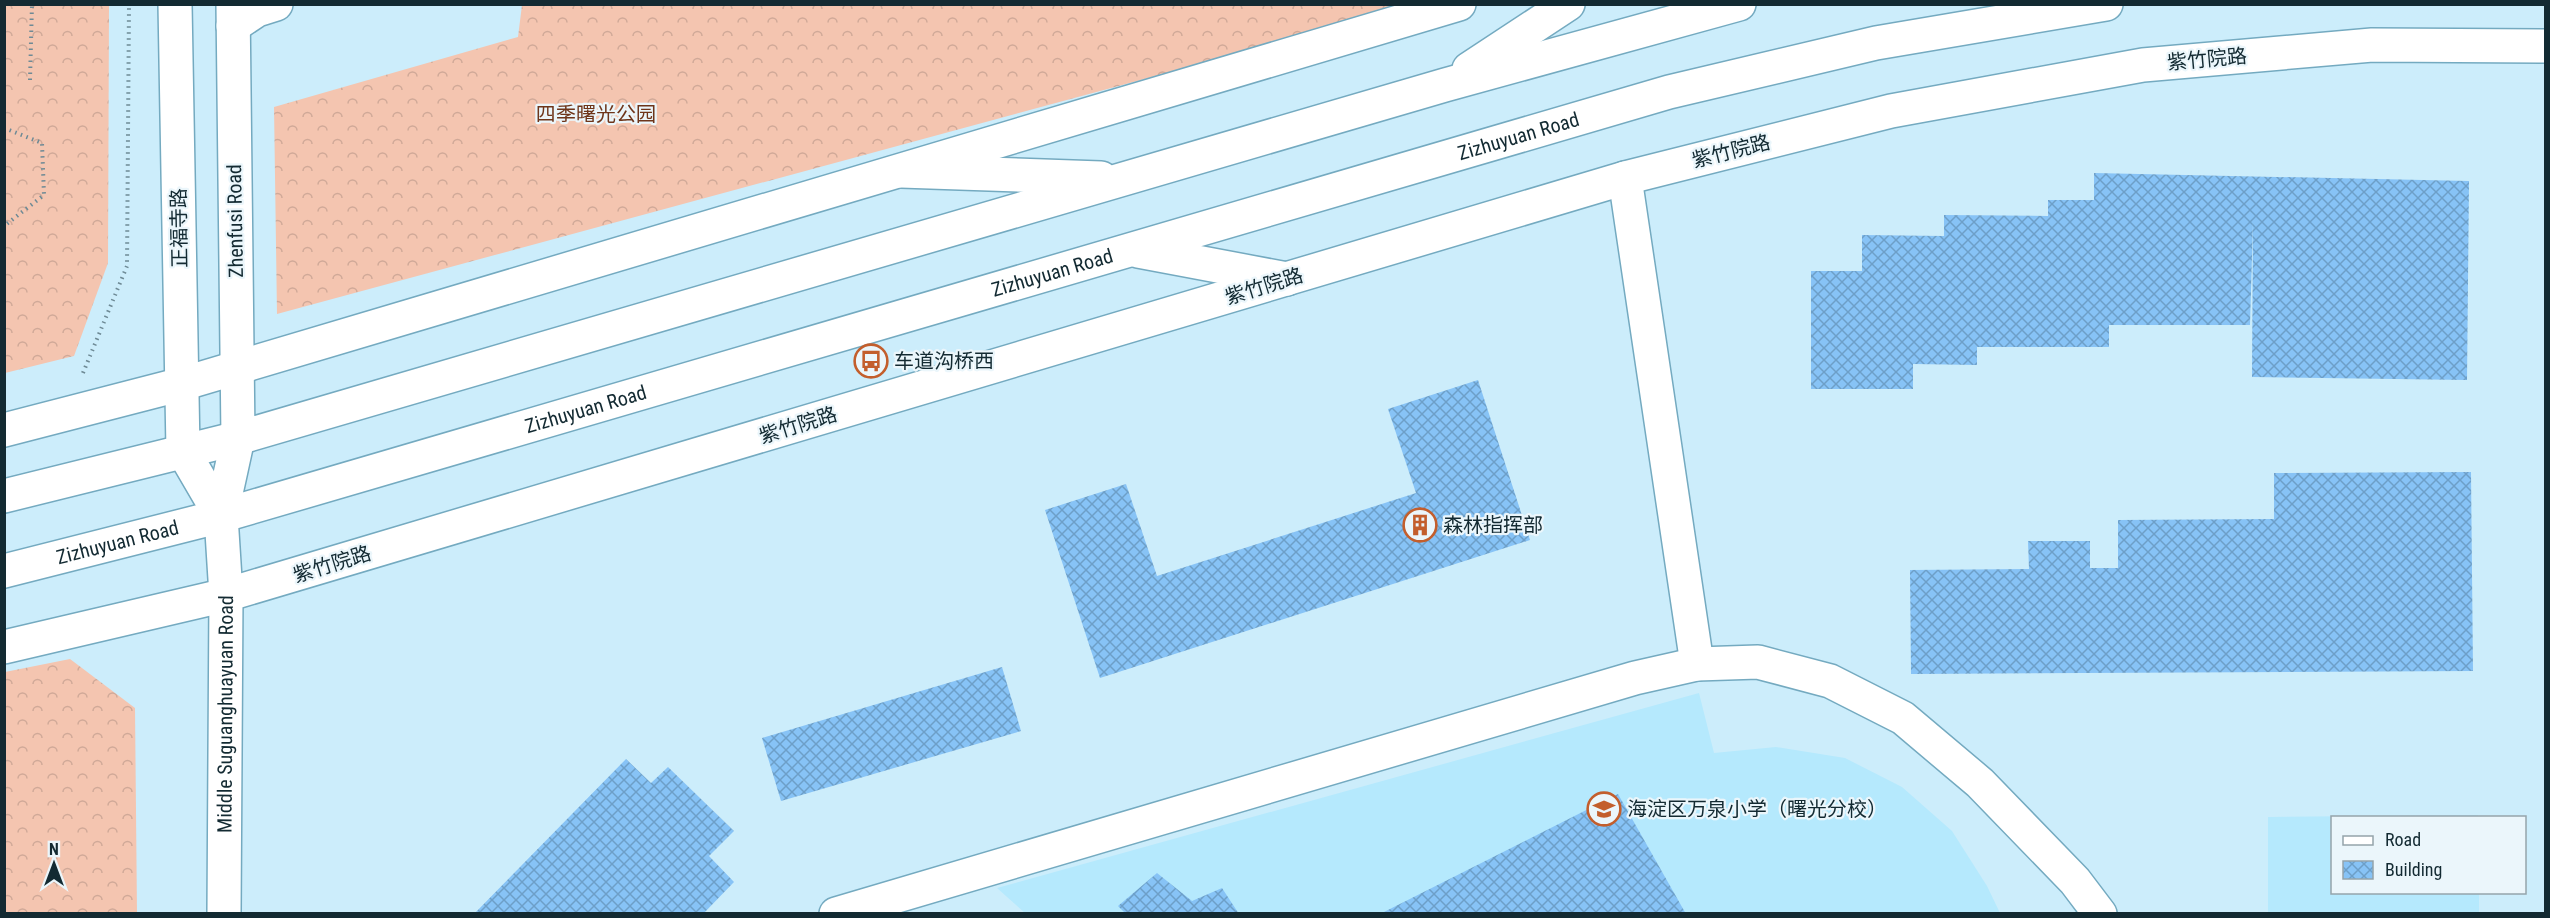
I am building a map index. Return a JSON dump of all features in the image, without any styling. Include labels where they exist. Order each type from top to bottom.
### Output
[{"type":"main road","name":"正福寺路","points":[[175,4],[183,451]]},
{"type":"main road","points":[[233,15],[276,4]]},
{"type":"main road","points":[[4,430],[182,384],[1459,4]]},
{"type":"main road","points":[[1445,85],[1568,4]]},
{"type":"main road","points":[[4,496],[238,438],[1445,85],[1739,4]]},
{"type":"main road","name":"Zizhuyuan Road","points":[[4,571],[221,516],[1669,92],[1876,43],[2106,4]]},
{"type":"main road","name":"Zhenfusi Road","points":[[221,516],[238,438],[233,15]]},
{"type":"main road","name":"紫竹院路","points":[[4,647],[225,596],[1625,178],[1891,111],[2143,65],[2373,45],[2546,46]]},
{"type":"main road","points":[[901,171],[1130,178]]},
{"type":"main road","points":[[1625,178],[1697,664]]},
{"type":"main road","points":[[1130,250],[1287,279]]},
{"type":"main road","points":[[183,451],[221,516]]},
{"type":"main road","name":"Middle Suguanghuayuan Road","points":[[221,516],[225,596],[224,914]]},
{"type":"main road","points":[[836,914],[1635,678],[1697,664],[1758,662],[1830,681],[1903,718],[1980,783],[2075,881],[2100,914]]},
{"type":"path","points":[[30,80],[32,4]]},
{"type":"path","points":[[82,376],[127,266],[129,4]]},
{"type":"path","points":[[4,128],[42,143],[44,195],[4,226]]},
{"type":"shaded area","name":"海淀区万泉小学（曙光分校）","points":[[1699,693],[1714,753],[1776,747],[1845,758],[1902,787],[1952,831],[1987,886],[2000,913],[1026,914],[997,888]]},
{"type":"shaded area","points":[[2478,815],[2478,816],[2373,816]]},
{"type":"shaded area","points":[[2331,816],[2331,894],[2479,894],[2479,913],[2268,913],[2268,817]]},
{"type":"green space","points":[[4,5],[109,5],[108,263],[74,356],[5,373]]},
{"type":"green space","name":"四季曙光公园","points":[[522,5],[1418,5],[277,314],[274,107],[518,37]]},
{"type":"green space","points":[[70,659],[135,708],[137,913],[5,913],[5,672]]},
{"type":"building","points":[[2094,173],[2469,181],[2467,380],[2252,377],[2253,222],[2250,325],[2109,325],[2109,347],[1977,347],[1977,365],[1913,364],[1913,389],[1811,389],[1811,271],[1862,271],[1862,235],[1944,236],[1944,215],[2048,216],[2048,200],[2094,200]]},
{"type":"building","name":"森林指挥部","points":[[1478,380],[1530,540],[1100,678],[1045,510],[1126,484],[1157,576],[1416,493],[1388,409]]},
{"type":"building","points":[[2471,472],[2473,671],[1911,674],[1910,570],[2029,569],[2028,541],[2090,541],[2090,568],[2118,568],[2118,520],[2274,519],[2274,473]]},
{"type":"building","points":[[1002,667],[1021,731],[781,801],[762,738]]},
{"type":"building","points":[[626,759],[651,783],[668,767],[734,831],[709,856],[734,882],[703,914],[474,914]]},
{"type":"building","points":[[1618,794],[1686,914],[1380,914]]},
{"type":"building","points":[[1157,873],[1192,901],[1222,888],[1239,914],[1126,914],[1118,906]]},
{"type":"place","name":"车道沟桥西","points":[[871,361]]},
{"type":"place","name":"森林指挥部","points":[[1420,525]]},
{"type":"place","name":"海淀区万泉小学（曙光分校）","points":[[1604,809]]}]
